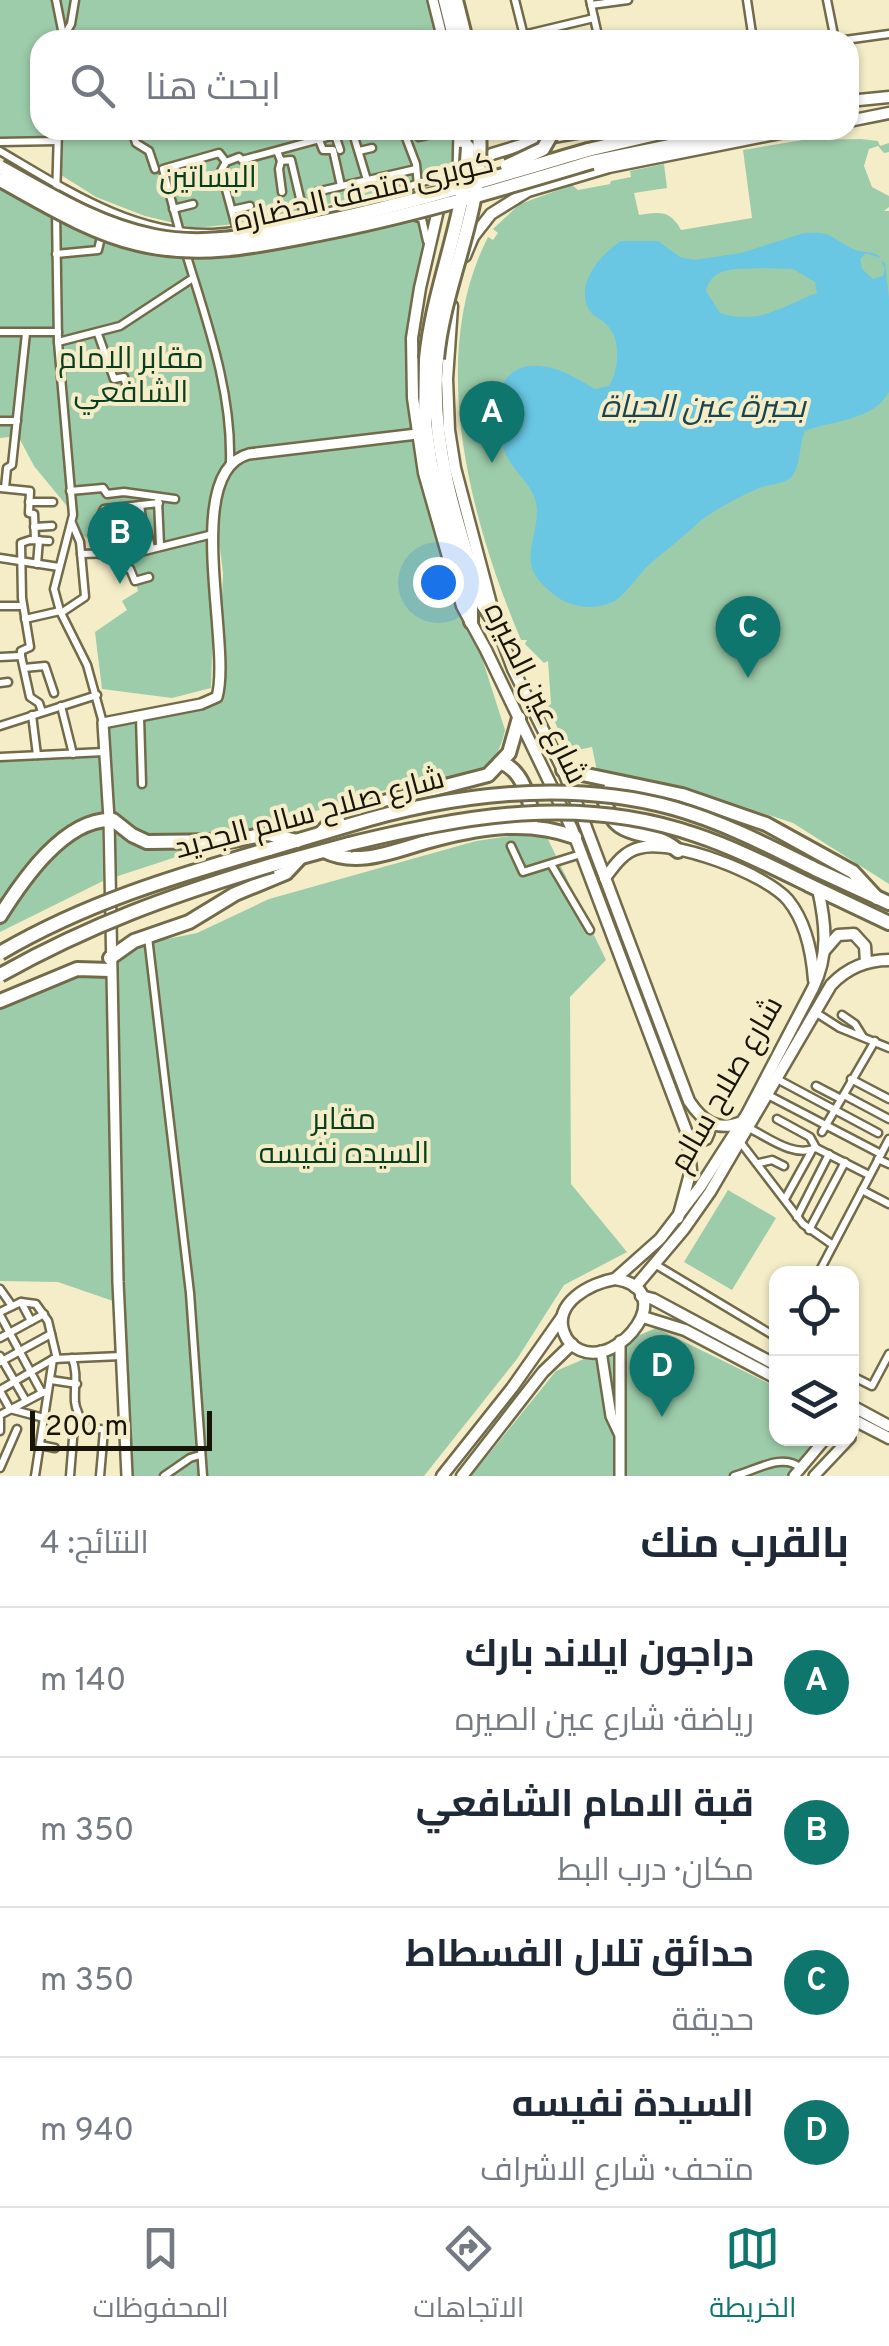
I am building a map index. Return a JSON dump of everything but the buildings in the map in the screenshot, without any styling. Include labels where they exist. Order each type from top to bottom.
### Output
[{"type":"highway","points":[[445,0],[452,30]]},
{"type":"highway","points":[[459,0],[466,30]]},
{"type":"highway","points":[[471,622],[470,602],[432,464],[424,402],[430,321],[474,140]]},
{"type":"highway","points":[[478,140],[475,200],[441,322],[434,400],[438,439],[482,605],[496,622]]},
{"type":"highway","points":[[457,180],[536,154],[550,140]]},
{"type":"highway","name":"كوبرى متحف الحضاره","points":[[0,183],[114,237],[154,248],[208,252],[390,220],[641,140]]},
{"type":"highway","name":"كوبرى متحف الحضاره","points":[[0,167],[111,224],[151,235],[193,240],[239,238],[325,222],[457,180],[689,140]]},
{"type":"highway","points":[[321,834],[333,820],[350,810],[488,776],[511,747],[519,718]]},
{"type":"highway","points":[[502,763],[517,773],[531,808],[530,825]]},
{"type":"highway","points":[[563,770],[693,798],[776,828],[860,876],[883,900]]},
{"type":"highway","points":[[626,783],[611,787],[604,794],[605,805],[617,825],[627,832],[666,841],[678,850]]},
{"type":"highway","name":"شارع صلاح سالم الجديد","points":[[0,953],[58,920],[108,899],[346,826],[477,798],[554,794],[613,797],[693,814],[883,900]]},
{"type":"highway","name":"شارع صلاح سالم الجديد","points":[[0,975],[127,912],[348,844],[488,814],[553,810],[647,820],[696,834],[813,887]]},
{"type":"highway","points":[[0,916],[38,862],[76,832],[108,819],[147,842],[229,841],[268,834],[297,840]]},
{"type":"highway","points":[[324,852],[359,860],[457,834],[530,825],[575,837]]},
{"type":"highway","points":[[0,1001],[76,969],[110,964],[148,936],[198,918],[235,894],[286,873],[300,858]]},
{"type":"highway","points":[[813,887],[889,924]]},
{"type":"main road","points":[[859,100],[889,97]]},
{"type":"main road","points":[[859,118],[889,114]]},
{"type":"main road","points":[[457,180],[480,160],[538,140]]},
{"type":"main road","points":[[515,196],[609,167],[743,140]]},
{"type":"main road","points":[[505,150],[517,157],[523,168],[524,181],[515,196]]},
{"type":"main road","name":"شارع عين الصيره","points":[[457,180],[438,210],[412,338],[416,434],[424,473],[462,606],[575,837],[687,1133],[691,1170],[678,1218]]},
{"type":"main road","name":"شارع عين الصيره","points":[[515,196],[481,225],[465,257],[454,298],[447,379],[452,449],[496,622],[518,679],[563,770],[688,1101],[706,1122]]},
{"type":"main road","points":[[428,250],[447,248],[465,257]]},
{"type":"main road","points":[[412,338],[427,344],[448,336]]},
{"type":"main road","points":[[605,878],[622,856],[636,848],[657,846],[749,874],[782,894],[797,914],[807,939],[814,988]]},
{"type":"main road","name":"شارع صلاح سالم","points":[[638,1292],[653,1263],[691,1220],[741,1143],[746,1125],[814,988],[825,950],[825,923],[813,887]]},
{"type":"main road","points":[[825,950],[838,936],[854,934],[865,946],[866,962],[889,960]]},
{"type":"main road","name":"شارع صلاح سالم","points":[[615,1279],[649,1251],[678,1218],[768,1095],[836,980],[866,962]]},
{"type":"main road","points":[[687,1133],[695,1140],[703,1140],[708,1134],[706,1122]]},
{"type":"main road","points":[[706,1122],[721,1128],[746,1125]]},
{"type":"main road","points":[[442,1476],[512,1388],[576,1296],[615,1279],[769,1361]]},
{"type":"main road","points":[[562,1316],[564,1332],[572,1344],[586,1352],[601,1351],[636,1331],[644,1318],[638,1292]]},
{"type":"main road","points":[[644,1318],[685,1330],[769,1374]]},
{"type":"main road","points":[[462,1476],[543,1372],[572,1344]]},
{"type":"main road","points":[[859,1410],[889,1426]]},
{"type":"main road","points":[[859,1422],[889,1438]]},
{"type":"street","points":[[56,0],[62,30]]},
{"type":"street","points":[[68,30],[75,0]]},
{"type":"street","points":[[433,0],[440,30]]},
{"type":"street","points":[[515,0],[522,30]]},
{"type":"street","points":[[597,30],[591,3],[628,0]]},
{"type":"street","points":[[747,0],[752,30]]},
{"type":"street","points":[[828,0],[832,30]]},
{"type":"street","points":[[552,30],[594,18]]},
{"type":"street","points":[[859,38],[889,34]]},
{"type":"street","points":[[103,722],[201,704],[217,697],[220,647],[213,534],[216,496],[230,462],[230,419],[173,209],[149,151],[135,140]]},
{"type":"street","points":[[226,162],[319,140],[323,150],[333,150],[342,186]]},
{"type":"street","points":[[337,140],[340,150]]},
{"type":"street","points":[[356,140],[367,180]]},
{"type":"street","points":[[407,140],[418,186]]},
{"type":"street","points":[[0,152],[110,212],[200,232],[237,230],[320,212],[443,176],[457,180],[459,140]]},
{"type":"street","points":[[483,140],[505,150]]},
{"type":"street","points":[[0,142],[57,141],[58,342],[72,522],[81,554],[85,597],[61,612],[26,619]]},
{"type":"street","points":[[359,150],[372,148]]},
{"type":"street","points":[[277,151],[282,192]]},
{"type":"street","points":[[156,170],[219,153],[226,162]]},
{"type":"street","points":[[281,161],[290,160],[304,215]]},
{"type":"street","points":[[226,162],[221,172],[237,230]]},
{"type":"street","points":[[320,212],[316,192],[416,166]]},
{"type":"street","points":[[0,183],[102,237],[147,249],[186,254],[252,251],[416,216],[422,219],[428,250]]},
{"type":"street","points":[[173,209],[194,204]]},
{"type":"street","points":[[232,210],[250,206]]},
{"type":"street","points":[[56,254],[98,250],[102,237]]},
{"type":"street","points":[[58,342],[98,334],[130,321],[193,278]]},
{"type":"street","points":[[0,332],[58,332]]},
{"type":"street","points":[[26,333],[12,465],[7,468],[3,488],[28,490],[36,564]]},
{"type":"street","points":[[98,334],[114,378],[124,377],[126,384]]},
{"type":"street","points":[[0,421],[16,422]]},
{"type":"street","points":[[230,462],[249,454],[416,434]]},
{"type":"street","points":[[70,491],[103,488],[107,494],[121,492],[158,501]]},
{"type":"street","points":[[110,538],[104,509],[175,499]]},
{"type":"street","points":[[158,501],[160,545]]},
{"type":"street","points":[[29,502],[54,502]]},
{"type":"street","points":[[140,504],[150,548]]},
{"type":"street","points":[[72,522],[54,589],[97,694],[106,752],[127,1476]]},
{"type":"street","points":[[34,528],[52,526]]},
{"type":"street","points":[[81,554],[121,556],[213,534]]},
{"type":"street","points":[[93,535],[99,554]]},
{"type":"street","points":[[42,712],[39,703],[30,699],[21,652],[30,647],[21,542],[49,541]]},
{"type":"street","points":[[118,545],[124,569],[130,569],[135,581],[149,578]]},
{"type":"street","points":[[0,558],[59,568]]},
{"type":"street","points":[[0,606],[24,606]]},
{"type":"street","points":[[0,656],[22,656]]},
{"type":"street","points":[[24,668],[44,665],[54,693]]},
{"type":"street","points":[[28,689],[47,685]]},
{"type":"street","points":[[0,726],[97,694]]},
{"type":"street","points":[[61,706],[73,754]]},
{"type":"street","points":[[32,715],[38,755]]},
{"type":"street","points":[[140,716],[142,784]]},
{"type":"street","points":[[0,757],[106,752]]},
{"type":"street","points":[[511,846],[522,872],[582,854]]},
{"type":"street","points":[[551,864],[590,930]]},
{"type":"street","points":[[148,936],[190,1293],[202,1476]]},
{"type":"street","points":[[815,1012],[840,1028],[889,1048]]},
{"type":"street","points":[[842,1014],[863,1037]]},
{"type":"street","points":[[824,1129],[875,1041]]},
{"type":"street","points":[[778,1079],[878,1132]]},
{"type":"street","points":[[851,1079],[889,1100]]},
{"type":"street","points":[[816,1086],[889,1119]]},
{"type":"street","points":[[768,1095],[824,1129],[885,1149]]},
{"type":"street","points":[[776,1120],[810,1137],[814,1149],[785,1199]]},
{"type":"street","points":[[746,1125],[796,1151],[814,1149],[870,1175]]},
{"type":"street","points":[[741,1143],[809,1230],[833,1246]]},
{"type":"street","points":[[885,1149],[889,1164]]},
{"type":"street","points":[[822,1266],[885,1149]]},
{"type":"street","points":[[798,1217],[828,1154]]},
{"type":"street","points":[[759,1162],[772,1160],[784,1166]]},
{"type":"street","points":[[809,1230],[844,1162]]},
{"type":"street","points":[[862,1190],[889,1204]]},
{"type":"street","points":[[653,1263],[769,1332]]},
{"type":"street","points":[[0,1289],[12,1306]]},
{"type":"street","points":[[20,1302],[31,1321]]},
{"type":"street","points":[[35,1476],[47,1387],[55,1359],[52,1334],[44,1314],[34,1302],[20,1302],[0,1314],[31,1372],[47,1387]]},
{"type":"street","points":[[0,1338],[44,1314]]},
{"type":"street","points":[[26,1401],[1,1360],[52,1334]]},
{"type":"street","points":[[620,1341],[620,1476]]},
{"type":"street","points":[[601,1351],[612,1416],[620,1435]]},
{"type":"street","points":[[859,1380],[872,1386],[889,1354]]},
{"type":"street","points":[[121,1356],[55,1359],[0,1390],[10,1410],[77,1426],[125,1432]]},
{"type":"street","points":[[70,1476],[82,1416],[75,1404],[78,1384],[72,1358]]},
{"type":"street","points":[[14,1440],[0,1433],[0,1417],[47,1387],[78,1384]]},
{"type":"street","points":[[859,1433],[868,1427]]},
{"type":"street","points":[[100,1476],[103,1428]]},
{"type":"street","points":[[0,1468],[17,1429]]},
{"type":"street","points":[[40,1446],[55,1448]]},
{"type":"street","points":[[797,1472],[819,1446]]},
{"type":"street","points":[[814,1476],[843,1446]]},
{"type":"street","points":[[164,1476],[190,1458],[200,1456]]},
{"type":"street","points":[[734,1476],[784,1461],[794,1462],[797,1472]]},
{"type":"green space","name":"البساتين","points":[[0,0],[430,0],[438,30],[30,30],[30,139],[0,141]]},
{"type":"green space","name":"البساتين","points":[[59,140],[458,140],[457,176],[235,224],[195,228],[145,216],[96,197],[61,175]]},
{"type":"green space","points":[[803,140],[878,141],[880,146],[889,143],[889,152],[884,153],[878,146],[869,149],[864,166],[872,187],[889,196],[889,207],[884,211],[889,211],[889,884],[793,823],[690,789],[597,771],[592,747],[568,752],[548,706],[548,661],[544,663],[525,644],[527,640],[521,640],[486,544],[472,493],[458,387],[460,334],[470,284],[488,237],[493,240],[498,233],[493,229],[520,204],[572,185],[578,190],[610,184],[631,177],[630,171],[664,164],[667,188],[634,193],[639,215],[664,214],[681,230],[752,218],[743,150]]},
{"type":"green space","name":"مقابر الامام الشافعي","points":[[0,184],[35,202],[51,218],[134,250],[178,254],[370,229],[420,218],[423,247],[408,347],[412,430],[242,453],[226,463],[218,478],[211,516],[211,688],[172,698],[102,689],[95,632],[127,610],[122,601],[138,591],[132,569],[82,535],[76,517],[34,466],[18,436],[0,438]]},
{"type":"green space","points":[[415,437],[423,474],[505,730],[494,758],[469,774],[371,793],[112,878],[110,728],[218,697],[223,573],[216,517],[219,491],[233,462]]},
{"type":"green space","points":[[101,756],[103,881],[0,932],[0,757]]},
{"type":"green space","name":"مقابر السيده نفيسه","points":[[544,831],[606,960],[570,997],[571,1184],[627,1252],[564,1285],[517,1359],[424,1476],[131,1476],[112,974],[121,957],[137,945],[197,933],[269,899],[476,841]]},
{"type":"green space","points":[[105,968],[113,1301],[58,1282],[0,1281],[0,1006]]},
{"type":"green space","points":[[728,1190],[776,1218],[732,1290],[684,1262]]},
{"type":"green space","points":[[656,1328],[769,1384],[769,1446],[814,1446],[787,1476],[471,1476],[556,1371]]},
{"type":"water","name":"بحيرة عين الحياة","points":[[814,233],[878,255],[880,258],[866,253],[860,259],[862,269],[873,279],[883,276],[881,261],[885,263],[889,392],[882,402],[863,414],[805,431],[791,478],[750,492],[705,518],[649,565],[615,601],[588,607],[560,599],[533,571],[536,503],[500,439],[497,410],[503,383],[523,367],[539,366],[561,371],[595,389],[609,386],[617,362],[617,345],[611,330],[588,308],[585,288],[599,261],[621,241],[658,241],[680,257],[694,260],[741,253]],"holes":[[[793,269],[815,282],[817,293],[759,316],[720,313],[706,291],[714,276],[728,270]]]},
{"type":"place","name":"دراجون ايلاند بارك","points":[[492,463]]},
{"type":"place","name":"قبة الامام الشافعي","points":[[120,584]]},
{"type":"place","name":"حدائق تلال الفسطاط","points":[[748,678]]},
{"type":"place","name":"السيدة نفيسه","points":[[662,1417]]}]
